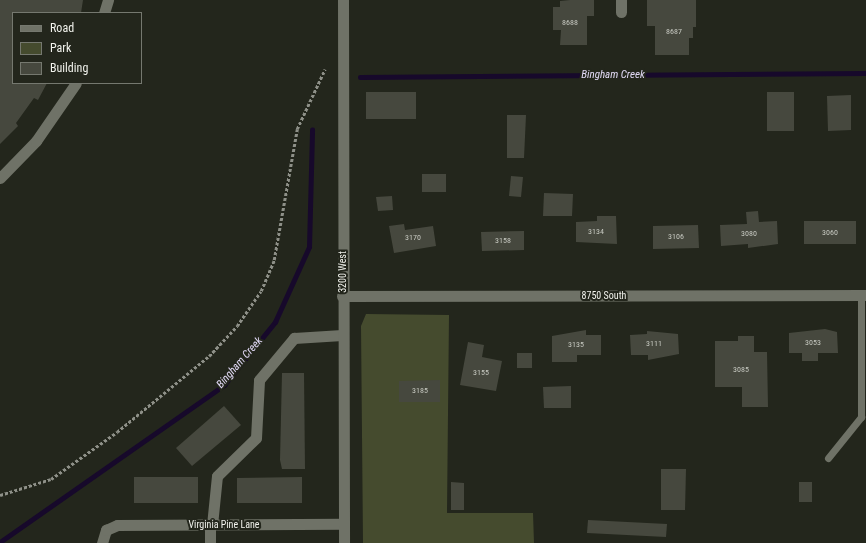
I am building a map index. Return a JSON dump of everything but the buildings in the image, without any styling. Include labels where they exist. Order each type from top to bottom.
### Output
[{"type":"street","points":[[104,12],[108,0]]},
{"type":"street","name":"3200 West","points":[[343,0],[342,335],[344,543]]},
{"type":"street","points":[[621,0],[621,12]]},
{"type":"street","points":[[0,178],[36,141],[75,84]]},
{"type":"street","name":"8750 South","points":[[342,296],[864,295]]},
{"type":"street","points":[[210,543],[217,476],[256,438],[259,380],[294,338],[342,335]]},
{"type":"street","name":"Virginia Pine Lane","points":[[102,543],[106,530],[117,525],[343,524]]},
{"type":"lane","points":[[828,458],[862,417],[864,295]]},
{"type":"path","points":[[0,495],[51,479],[117,432],[209,356],[238,326],[261,291],[274,260],[297,130],[326,69]]},
{"type":"green space","points":[[366,314],[449,315],[447,513],[533,513],[534,543],[363,543],[361,326]]},
{"type":"waterway","name":"Bingham Creek","points":[[360,77],[866,73]]},
{"type":"waterway","name":"Bingham Creek","points":[[0,542],[224,385],[275,322],[309,247],[312,130]]}]
